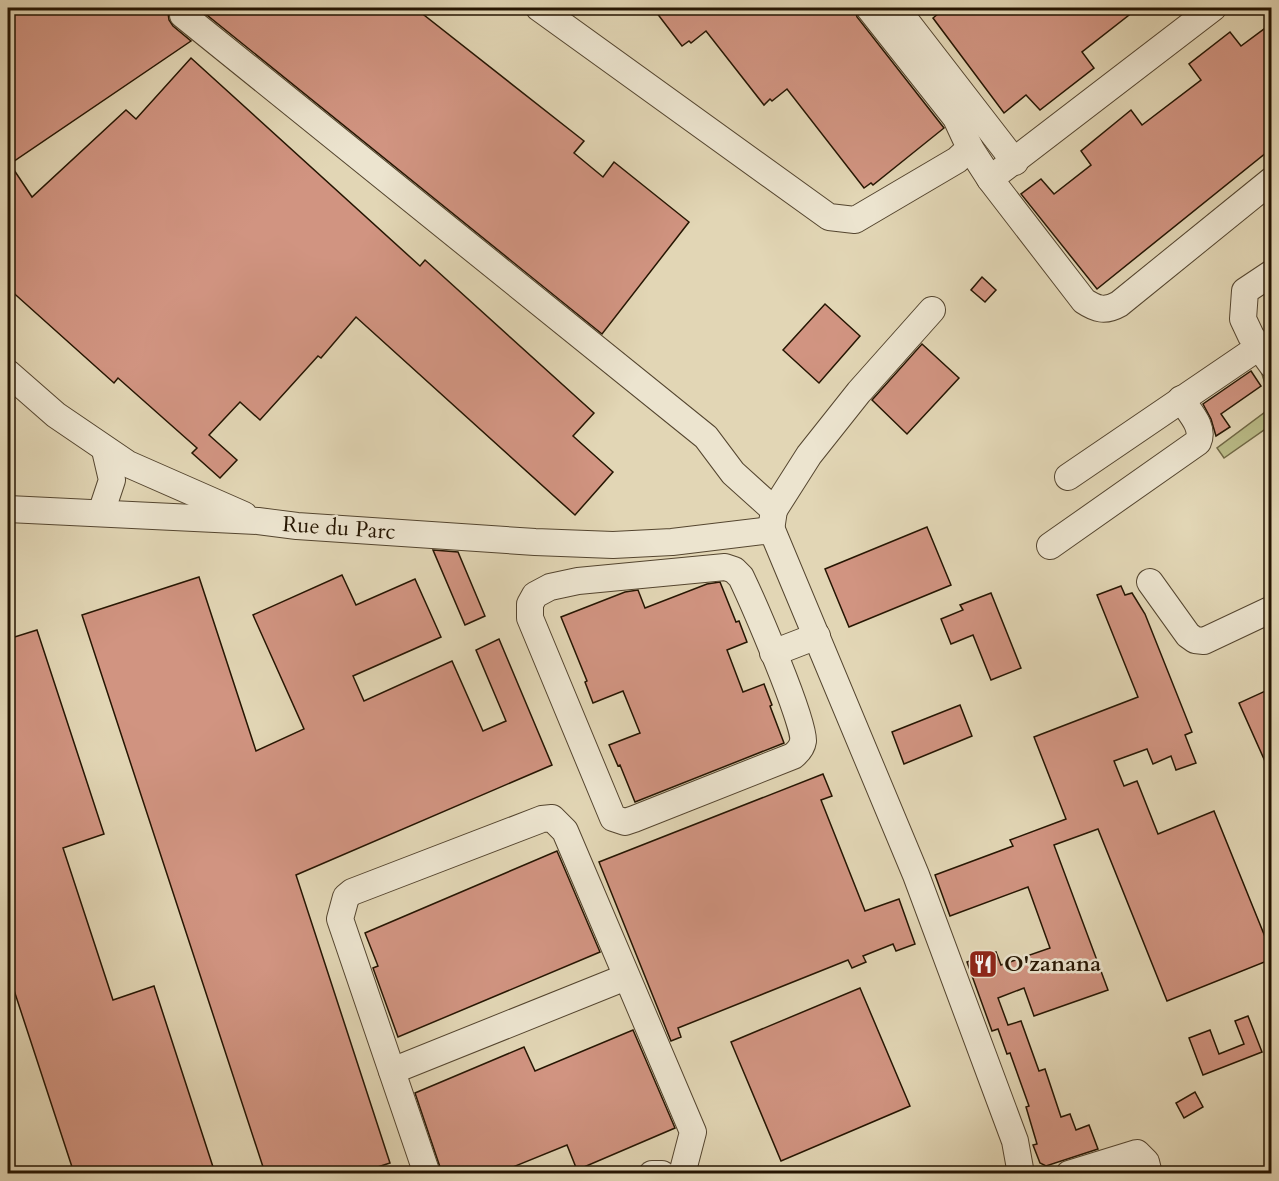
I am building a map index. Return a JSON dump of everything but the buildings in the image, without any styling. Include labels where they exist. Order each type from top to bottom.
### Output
[{"type":"street","points":[[184,8],[183,15],[706,437],[772,520],[817,636],[916,875],[1015,1141],[1021,1173]]},
{"type":"street","points":[[538,8],[828,217],[855,220],[957,160],[970,148]]},
{"type":"street","points":[[869,8],[956,118],[970,148],[990,179],[1084,301],[1097,309],[1111,309],[1119,304],[1272,180]]},
{"type":"street","points":[[896,8],[1014,162]]},
{"type":"street","points":[[990,179],[1213,8]]},
{"type":"street","points":[[1068,477],[1181,399],[1265,356],[1243,319],[1245,291],[1272,273]]},
{"type":"street","points":[[772,520],[809,455],[859,392],[932,310]]},
{"type":"street","points":[[8,373],[56,415],[128,464],[258,521]]},
{"type":"street","points":[[1050,546],[1198,442],[1201,429],[1181,399]]},
{"type":"street","points":[[101,513],[112,480],[105,450]]},
{"type":"street","name":"Rue du Parc","points":[[8,509],[258,521],[309,527],[613,545],[672,542],[772,520]]},
{"type":"street","points":[[725,567],[734,570],[741,577],[773,653],[801,725],[804,740],[800,750],[794,756],[625,822],[613,818],[609,812],[530,618],[530,604],[535,595],[550,587],[578,581],[725,567]]},
{"type":"street","points":[[1150,582],[1188,635],[1195,640],[1204,641],[1272,609]]},
{"type":"street","points":[[773,653],[817,636]]},
{"type":"street","points":[[427,1173],[340,919],[346,897],[352,892],[542,819],[552,818],[565,831],[693,1132],[682,1173]]},
{"type":"street","points":[[392,1071],[626,977]]},
{"type":"street","points":[[1070,1173],[1137,1153],[1146,1162],[1149,1173]]},
{"type":"street","points":[[652,1173],[662,1173]]},
{"type":"green space","points":[[1260,368],[1271,374],[1271,402]]},
{"type":"green space","points":[[1271,402],[1271,425],[1224,458],[1217,448],[1269,409]]},
{"type":"place","name":"O'zanana","points":[[983,964]]}]
